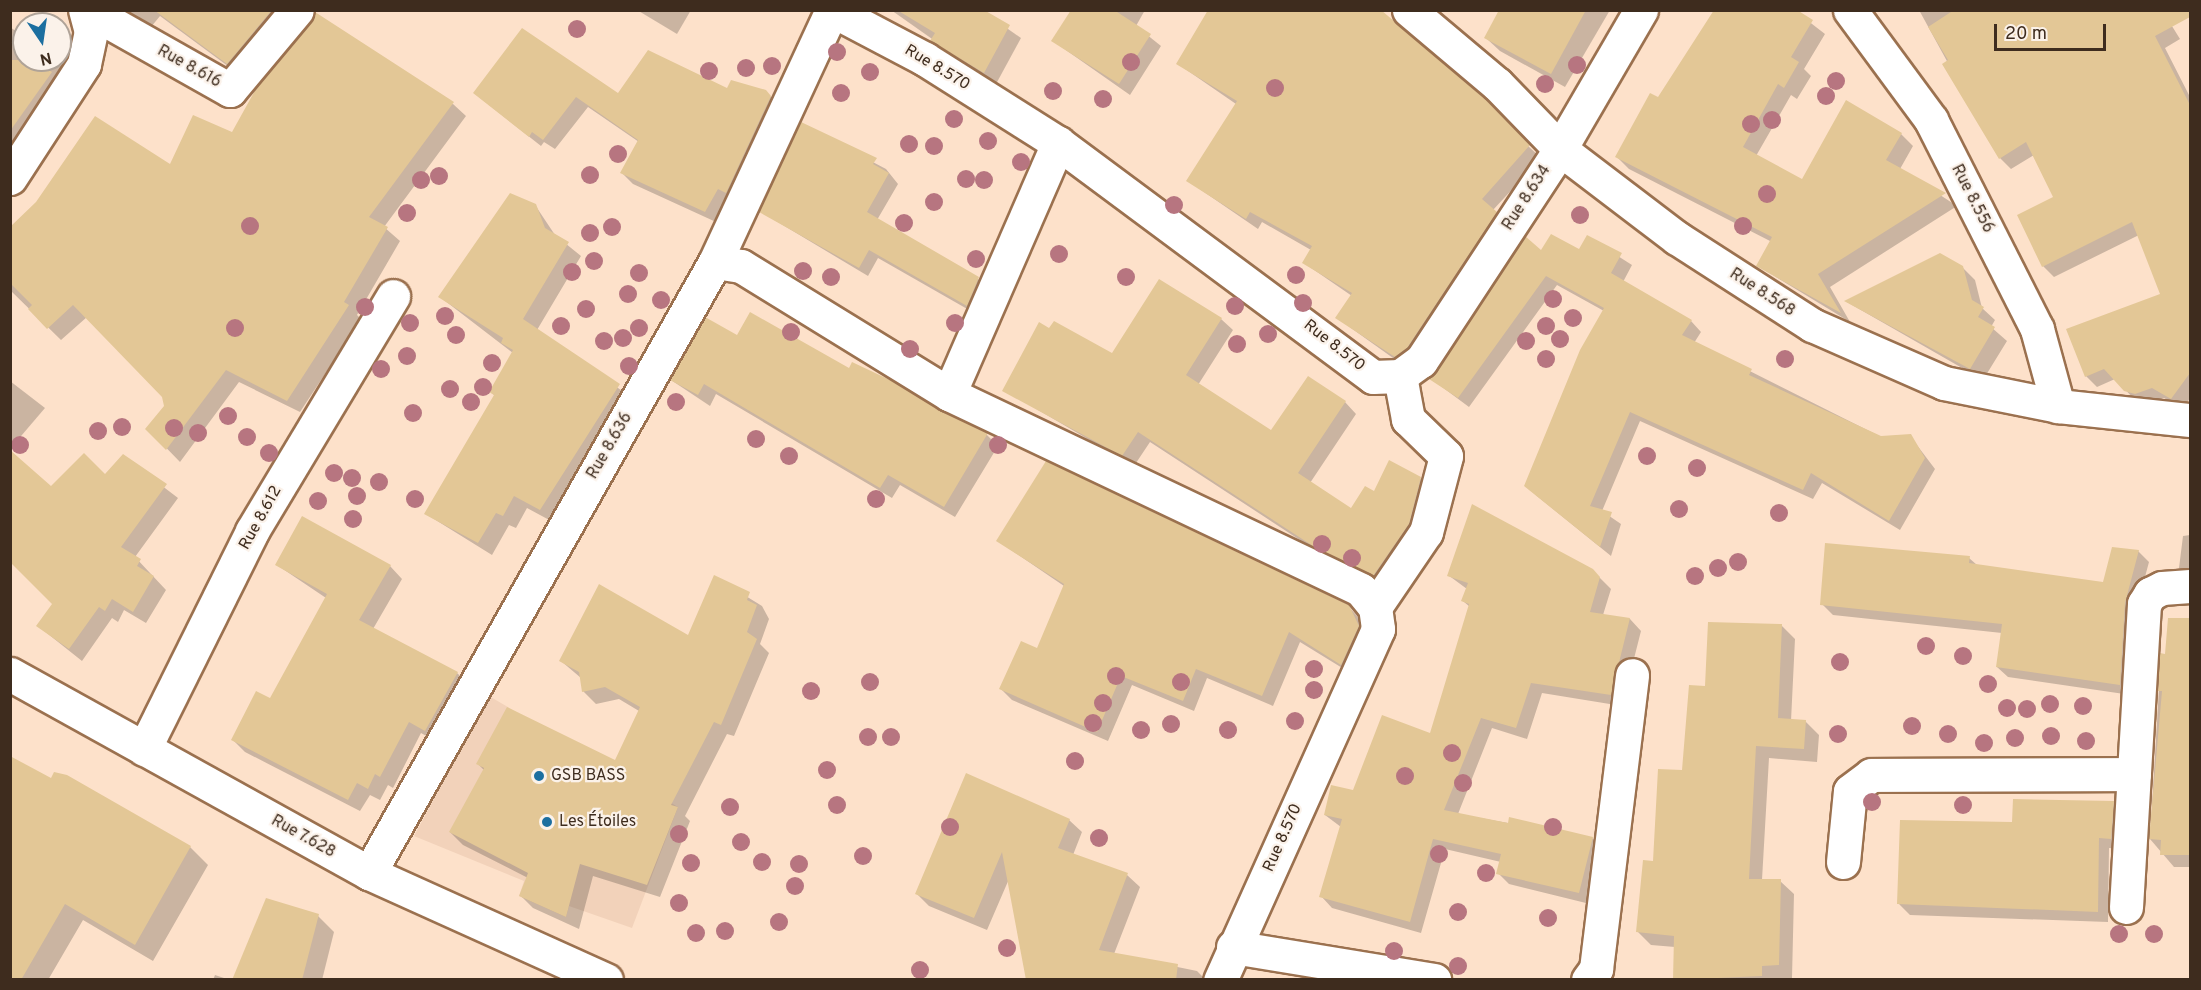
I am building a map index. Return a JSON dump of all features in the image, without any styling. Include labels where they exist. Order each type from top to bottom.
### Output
[{"type":"street","name":"Rue 8.616","points":[[86,10],[230,90],[297,10]]},
{"type":"street","points":[[10,178],[84,64],[91,32],[86,10]]},
{"type":"street","name":"Rue 8.570","points":[[832,10],[925,59],[1059,143],[1373,377],[1400,376]]},
{"type":"street","name":"Rue 8.636","points":[[369,873],[714,262],[832,10]]},
{"type":"street","name":"Rue 8.568","points":[[1409,10],[1497,84],[1560,149],[1677,238],[1812,325],[1944,383],[2058,406],[2190,420]]},
{"type":"street","name":"Rue 8.634","points":[[1400,376],[1421,361],[1560,149],[1641,10]]},
{"type":"street","name":"Rue 8.556","points":[[1850,10],[1931,120],[2037,329],[2058,406]]},
{"type":"street","points":[[949,394],[1059,143]]},
{"type":"street","points":[[714,262],[741,266],[949,394],[1361,590],[1375,607],[1426,532],[1446,456],[1408,419],[1400,376]]},
{"type":"street","name":"Rue 8.612","points":[[144,749],[252,531],[393,296]]},
{"type":"street","points":[[2126,907],[2144,604],[2150,594],[2162,588],[2190,586]]},
{"type":"street","name":"Rue 8.570","points":[[1220,980],[1378,628],[1375,607]]},
{"type":"street","name":"Rue 7.628","points":[[10,674],[369,873],[606,980]]},
{"type":"street","points":[[1588,980],[1596,969],[1632,675]]},
{"type":"street","points":[[1843,862],[1850,790],[1871,775],[2134,774]]},
{"type":"street","points":[[1233,947],[1434,980]]},
{"type":"shaded area","name":"Les Étoiles","points":[[489,696],[678,807],[632,928],[569,906],[566,917],[519,896],[524,881],[414,836]]},
{"type":"building","points":[[154,10],[272,10],[227,64]]},
{"type":"building","points":[[897,10],[984,10],[1010,25],[984,73],[930,41],[935,33]]},
{"type":"building","points":[[1071,10],[1114,10],[1151,34],[1119,84],[1051,41]]},
{"type":"building","points":[[1208,10],[1381,10],[1484,98],[1530,145],[1482,199],[1497,212],[1407,348],[1395,357],[1335,318],[1352,293],[1302,263],[1312,246],[1250,212],[1246,219],[1186,181],[1237,101],[1176,64]]},
{"type":"building","points":[[1499,10],[1586,10],[1551,74],[1484,38]]},
{"type":"building","points":[[1714,10],[1797,10],[1813,20],[1791,57],[1799,62],[1784,88],[1778,84],[1743,147],[1802,179],[1846,100],[1902,133],[1886,160],[1946,193],[1818,274],[1841,313],[1756,266],[1772,237],[1615,157],[1650,93],[1658,97]]},
{"type":"building","points":[[1954,10],[2190,10],[2190,17],[2155,36],[2190,105],[2190,373],[2171,399],[2152,388],[2135,394],[2124,391],[2104,369],[2085,377],[2066,329],[2160,294],[2132,222],[2042,267],[2017,215],[2053,197],[2026,142],[1999,159],[1942,64],[1948,60],[1928,27]]},
{"type":"building","points":[[315,12],[454,102],[369,217],[388,227],[344,302],[349,305],[287,401],[226,370],[166,450],[145,429],[164,406],[162,397],[73,305],[47,329],[28,309],[32,305],[10,283],[10,227],[36,202],[95,116],[170,164],[193,115],[232,132],[257,87]]},
{"type":"building","points":[[522,28],[618,93],[648,50],[727,88],[731,80],[766,90],[771,96],[726,193],[718,189],[705,212],[620,173],[638,140],[576,97],[543,140],[532,132],[529,137],[473,93]]},
{"type":"building","points":[[10,60],[12,60],[12,72],[52,72],[10,131]]},
{"type":"building","points":[[801,122],[877,158],[873,164],[889,173],[867,212],[979,277],[967,306],[869,250],[859,268],[759,212]]},
{"type":"building","points":[[510,193],[536,204],[545,228],[569,242],[523,319],[620,384],[540,510],[514,496],[503,516],[496,513],[478,543],[424,514],[494,395],[489,392],[513,350],[501,343],[503,338],[438,297]]},
{"type":"building","points":[[1551,234],[1579,249],[1587,235],[1622,253],[1611,273],[1692,320],[1682,335],[1752,369],[1749,375],[1881,436],[1911,434],[1925,458],[1889,521],[1811,473],[1803,490],[1630,412],[1590,506],[1612,512],[1600,547],[1524,486],[1580,350],[1604,308],[1546,276],[1458,398],[1429,379],[1525,236],[1541,250]]},
{"type":"building","points":[[1940,253],[1963,266],[1972,300],[1984,307],[1978,317],[1995,327],[1970,369],[1844,301]]},
{"type":"building","points":[[1159,279],[1222,318],[1186,375],[1271,430],[1308,376],[1346,401],[1298,473],[1351,508],[1365,486],[1374,491],[1389,460],[1421,477],[1409,524],[1373,576],[1316,548],[1138,432],[1122,456],[1002,391],[1039,322],[1049,328],[1054,321],[1112,353]]},
{"type":"building","points":[[750,312],[849,368],[852,362],[988,433],[944,507],[888,475],[880,488],[704,384],[698,395],[670,380],[705,317],[737,335]]},
{"type":"building","points":[[10,450],[51,486],[84,453],[105,474],[123,454],[167,484],[121,547],[141,559],[137,566],[154,576],[133,612],[112,599],[105,611],[99,607],[69,649],[36,626],[52,604],[10,562]]},
{"type":"building","points":[[1046,461],[1349,605],[1359,626],[1341,665],[1289,632],[1262,696],[1196,669],[1183,701],[1121,676],[1097,732],[999,689],[1021,641],[1037,648],[1064,584],[996,541]]},
{"type":"building","points":[[1472,504],[1593,569],[1600,577],[1590,612],[1630,618],[1611,695],[1531,683],[1516,728],[1481,718],[1444,810],[1508,823],[1509,817],[1593,837],[1579,893],[1496,874],[1501,854],[1433,839],[1410,922],[1319,897],[1342,819],[1324,815],[1331,785],[1353,790],[1382,715],[1430,733],[1469,604],[1461,601],[1468,583],[1447,576]]},
{"type":"building","points":[[302,516],[391,565],[359,620],[458,672],[425,731],[409,722],[380,777],[375,774],[368,789],[357,783],[348,800],[231,740],[256,691],[270,698],[327,594],[275,565]]},
{"type":"building","points":[[1825,543],[1970,556],[1969,563],[2103,582],[2112,547],[2139,550],[2125,603],[2120,685],[1996,667],[2002,624],[1820,605]]},
{"type":"building","points":[[714,575],[750,592],[747,600],[757,605],[747,632],[757,639],[721,725],[714,722],[671,805],[678,807],[647,885],[580,864],[566,917],[519,896],[528,873],[449,832],[484,768],[476,764],[507,707],[615,760],[640,707],[605,687],[582,692],[579,672],[559,661],[599,584],[688,635]]},
{"type":"building","points":[[2168,618],[2190,618],[2190,855],[2160,855],[2161,840],[2149,839],[2162,691],[2158,691],[2160,653],[2165,654]]},
{"type":"building","points":[[1708,622],[1782,624],[1778,718],[1806,720],[1804,749],[1756,746],[1749,879],[1781,879],[1779,965],[1762,966],[1762,976],[1673,980],[1674,936],[1636,932],[1643,860],[1653,861],[1658,769],[1682,770],[1689,685],[1705,686]]},
{"type":"building","points":[[10,756],[51,778],[54,772],[67,775],[191,846],[135,945],[65,904],[21,980],[10,980]]},
{"type":"building","points":[[966,773],[1070,819],[1058,848],[1128,873],[1099,950],[1178,964],[1176,980],[1026,980],[1002,852],[974,918],[915,894]]},
{"type":"building","points":[[2013,799],[2114,801],[2111,839],[2099,838],[2098,912],[1897,904],[1900,820],[2012,822]]},
{"type":"building","points":[[266,898],[319,914],[302,980],[232,980]]},
{"type":"place","name":"GSB BASS","points":[[539,776]]},
{"type":"place","name":"Les Étoiles","points":[[547,822]]}]
